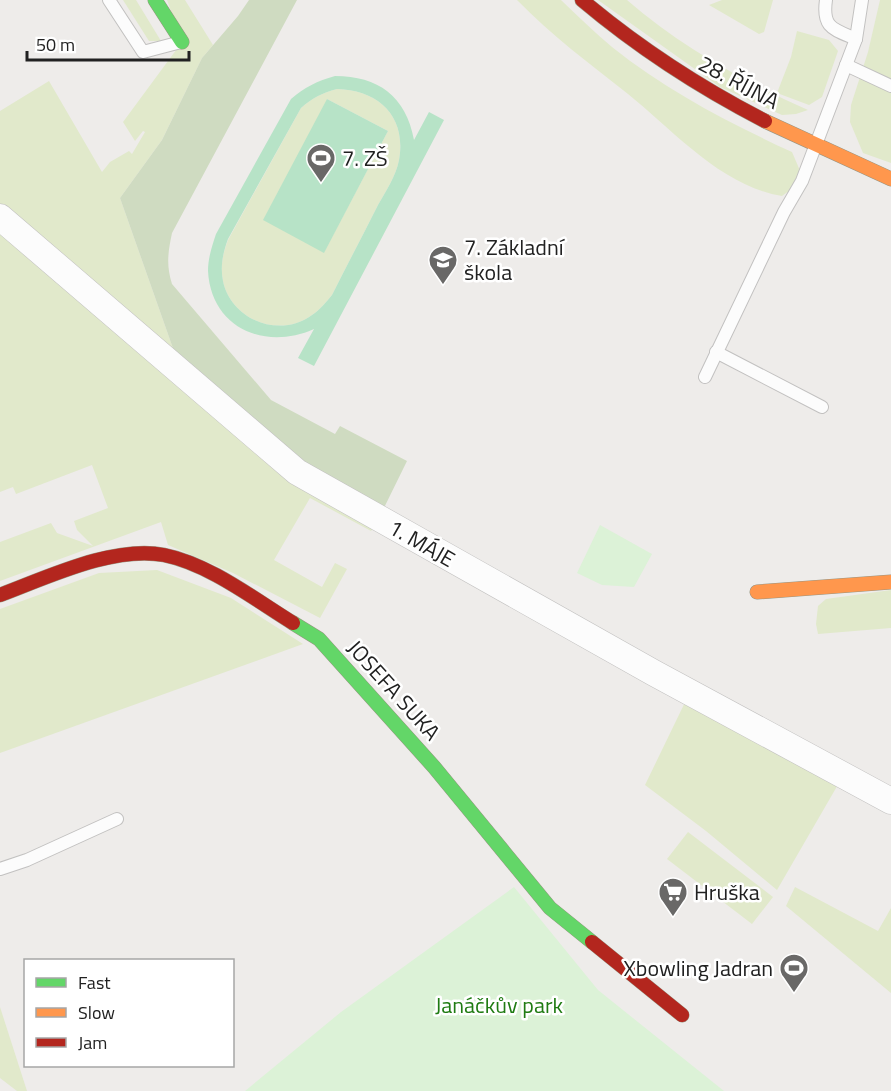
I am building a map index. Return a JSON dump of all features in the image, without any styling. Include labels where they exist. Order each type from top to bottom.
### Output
[{"type":"street","points":[[155,0],[182,42]]},
{"type":"street","name":"28. ŘÍJNA","points":[[582,0],[648,53],[698,86],[816,146],[891,179]]},
{"type":"street","name":"1. MÁJE","points":[[0,217],[297,472],[654,673],[891,801]]},
{"type":"street","name":"JOSEFA SUKA","points":[[0,595],[95,561],[127,554],[162,555],[204,569],[319,639],[434,767],[550,908],[682,1015]]},
{"type":"street","points":[[757,592],[891,582]]},
{"type":"lane","points":[[109,0],[143,52],[182,42]]},
{"type":"lane","points":[[826,0],[824,11],[827,23],[835,31],[856,39]]},
{"type":"lane","points":[[705,376],[784,212],[802,182],[856,39],[862,0]]},
{"type":"lane","points":[[846,65],[891,86]]},
{"type":"lane","points":[[716,352],[822,407]]},
{"type":"lane","points":[[0,869],[27,860],[117,819]]},
{"type":"green space","points":[[123,0],[136,0],[161,41],[149,41]]},
{"type":"green space","points":[[167,0],[185,0],[213,45],[202,58],[162,140],[120,198],[181,371],[379,518],[371,531],[310,498],[274,560],[322,587],[335,563],[347,569],[320,618],[233,573],[168,545],[161,522],[0,581],[0,542],[51,523],[57,533],[93,546],[77,530],[74,521],[108,508],[92,465],[16,494],[13,487],[0,492],[0,111],[49,81],[102,172],[110,162],[129,151],[132,154],[145,132],[143,131],[135,141],[123,122],[182,42]]},
{"type":"green space","points":[[249,0],[297,0],[172,233],[168,258],[170,277],[172,284],[271,400],[335,434],[340,426],[407,461],[379,518],[181,371],[120,198],[162,140],[202,58]]},
{"type":"green space","points":[[517,0],[561,0],[612,47],[654,78],[722,118],[792,152],[801,173],[793,188],[782,196],[739,181],[719,169],[557,37]]},
{"type":"green space","points":[[598,0],[627,0],[669,33],[713,62],[808,110],[782,115],[720,87]]},
{"type":"green space","points":[[722,0],[773,0],[764,32],[759,34],[709,5]]},
{"type":"green space","points":[[880,0],[891,0],[891,163],[863,153],[850,122],[851,105],[868,52]]},
{"type":"green space","points":[[797,31],[829,40],[838,51],[822,97],[809,105],[777,93],[791,57]]},
{"type":"green space","points":[[335,76],[364,80],[388,91],[404,111],[414,140],[429,112],[444,120],[314,366],[298,358],[314,329],[296,335],[277,337],[244,330],[230,320],[219,307],[211,291],[208,266],[216,234],[291,99],[317,82]],"holes":[[[337,89],[352,91],[377,100],[394,118],[400,144],[396,172],[332,295],[323,306],[299,322],[286,325],[258,322],[246,315],[228,295],[222,270],[223,254],[228,239],[301,108],[327,92]]]},
{"type":"green space","points":[[337,89],[365,94],[377,100],[394,118],[400,144],[398,166],[332,295],[325,303],[315,313],[299,322],[272,325],[258,322],[236,306],[228,295],[222,270],[226,245],[301,108],[322,94]],"holes":[[[327,99],[388,131],[324,252]]]},
{"type":"green space","name":"7. ZŠ","points":[[327,99],[388,131],[324,253],[263,220]]},
{"type":"green space","points":[[600,525],[652,554],[634,587],[602,585],[577,573]]},
{"type":"green space","points":[[157,570],[231,598],[303,644],[0,753],[0,609],[99,573]]},
{"type":"green space","points":[[891,590],[891,628],[818,634],[816,624],[818,606],[826,599]]},
{"type":"green space","points":[[690,692],[843,776],[777,890],[706,831],[645,785]]},
{"type":"green space","points":[[688,832],[773,897],[752,924],[667,859]]},
{"type":"green space","name":"Janáčkův park","points":[[514,887],[598,990],[724,1091],[245,1091],[341,1012]]},
{"type":"green space","points":[[795,887],[878,931],[891,908],[891,993],[786,906]]},
{"type":"green space","points":[[0,1007],[27,1091],[17,1091],[0,1078]]},
{"type":"traffic: fast","points":[[155,0],[182,42]]},
{"type":"traffic: fast","points":[[293,623],[319,639],[434,767],[550,908],[592,942]]},
{"type":"traffic: slow","points":[[765,121],[891,179]]},
{"type":"traffic: slow","points":[[757,592],[891,582]]},
{"type":"traffic: jam","points":[[582,0],[670,66],[765,121]]},
{"type":"traffic: jam","points":[[0,595],[80,565],[102,559],[144,553],[164,555],[198,566],[247,593],[293,623]]},
{"type":"traffic: jam","points":[[592,942],[682,1015]]},
{"type":"place","name":"7. ZŠ","points":[[321,184]]},
{"type":"place","name":"7. Základní škola","points":[[443,286]]},
{"type":"place","name":"Hruška","points":[[673,918]]},
{"type":"place","name":"Xbowling Jadran","points":[[794,994]]}]
